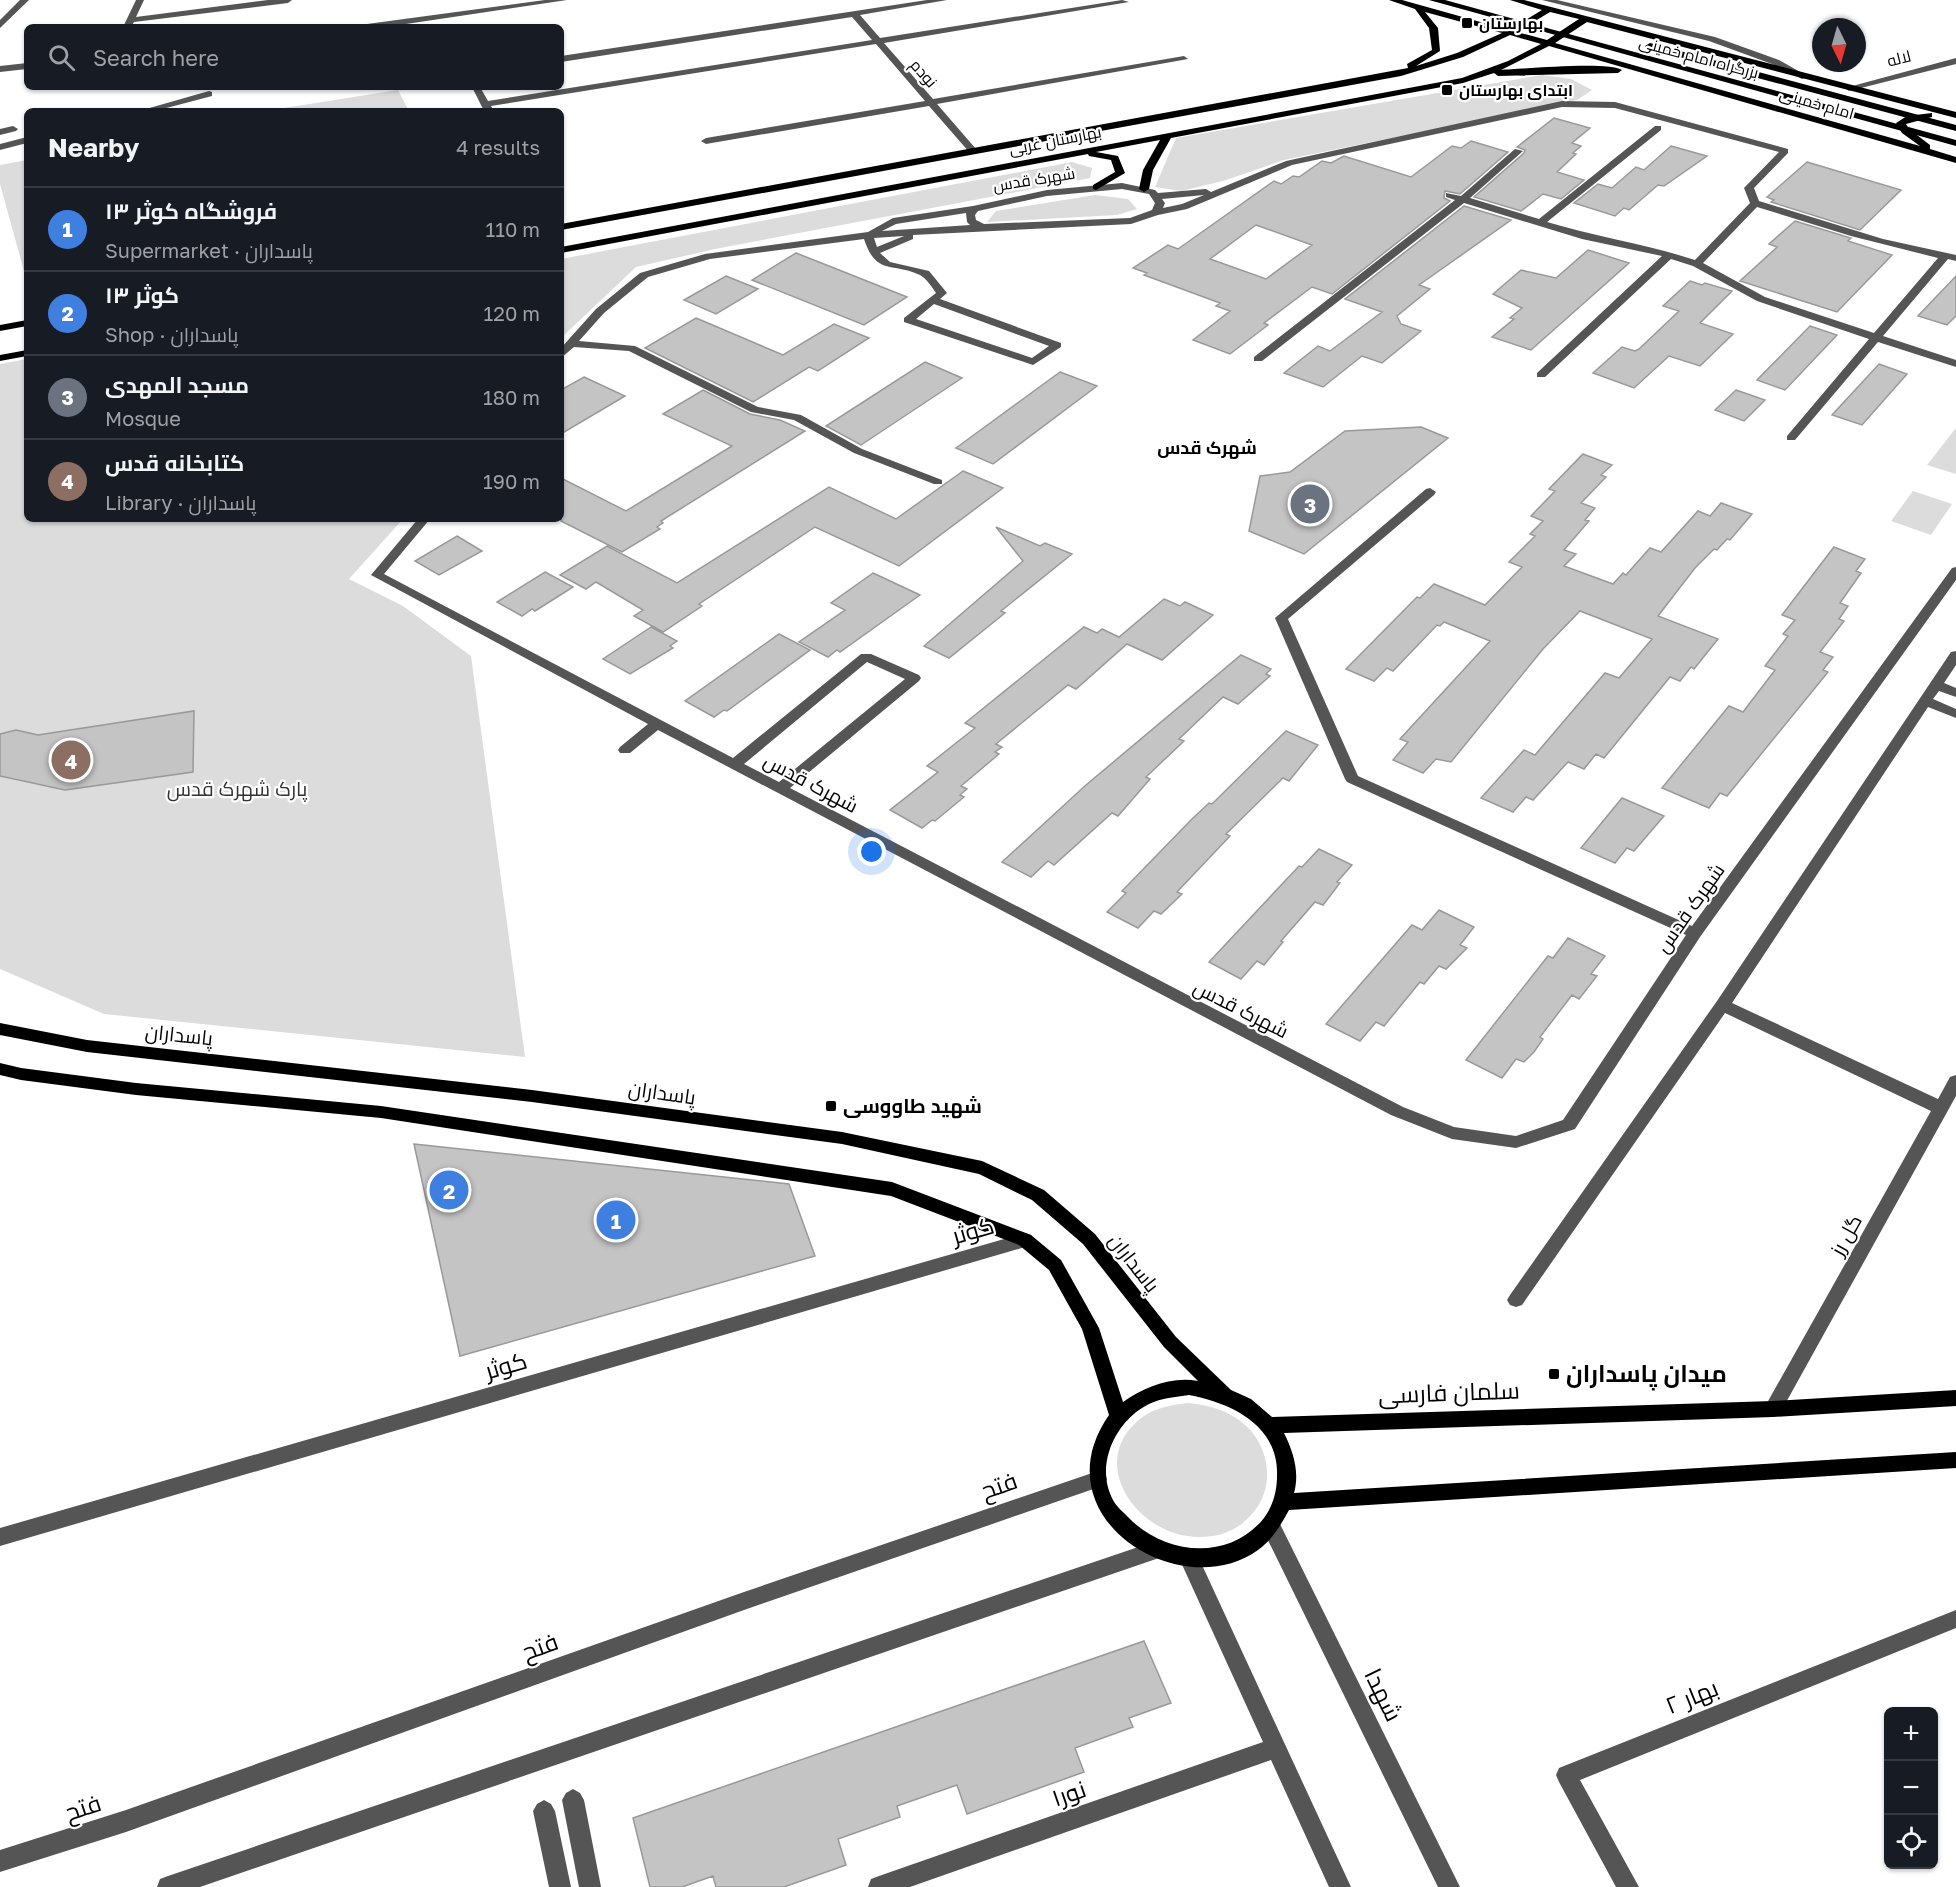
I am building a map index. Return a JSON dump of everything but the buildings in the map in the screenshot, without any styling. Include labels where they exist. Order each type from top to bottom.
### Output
[{"type":"highway","name":"بزرگراه امام خمینی","points":[[1434,0],[1956,143]]},
{"type":"highway","name":"بزرگراه امام خمینی","points":[[1477,0],[1956,128]]},
{"type":"main road","name":"امام خمینی","points":[[1393,0],[1956,160]]},
{"type":"main road","name":"امام خمینی","points":[[1514,0],[1548,5],[1585,19],[1956,116]]},
{"type":"main road","name":"بهارستان غربی","points":[[564,226],[1401,73],[1449,61],[1511,34],[1548,5]]},
{"type":"main road","points":[[1401,73],[1436,51],[1438,37],[1432,21],[1414,6]]},
{"type":"main road","name":"بهارستان غربی","points":[[564,249],[1074,154],[1489,73],[1550,45],[1585,19]]},
{"type":"main road","points":[[1489,73],[1589,69],[1630,71],[1672,78]]},
{"type":"main road","points":[[1362,80],[1376,82],[1385,88],[1382,95]]},
{"type":"main road","points":[[1941,156],[1905,131],[1901,123],[1921,116],[1956,116]]},
{"type":"main road","points":[[1144,189],[1148,170],[1167,136]]},
{"type":"main road","points":[[1074,154],[1115,158],[1120,174],[1096,187]]},
{"type":"main road","points":[[0,328],[24,324]]},
{"type":"main road","points":[[0,358],[24,354]]},
{"type":"main road","name":"پاسداران","points":[[0,1029],[87,1046],[532,1096],[842,1138],[982,1168],[1038,1195],[1089,1239],[1170,1342],[1224,1395]]},
{"type":"main road","points":[[0,1069],[21,1074],[136,1089],[381,1112],[892,1189],[1025,1240],[1055,1265],[1090,1328],[1118,1416]]},
{"type":"main road","points":[[1189,1387],[1224,1395],[1245,1405],[1268,1425],[1282,1449],[1288,1475],[1285,1502],[1272,1526],[1250,1545],[1222,1556],[1189,1558],[1156,1550],[1128,1532],[1105,1505],[1098,1479],[1098,1450],[1110,1424],[1118,1416],[1131,1404],[1158,1391],[1189,1387]]},
{"type":"main road","name":"سلمان فارسی","points":[[1268,1425],[1773,1409],[1956,1398]]},
{"type":"main road","points":[[1285,1502],[1956,1460]]},
{"type":"street","points":[[0,25],[25,0]]},
{"type":"street","points":[[129,23],[141,0]]},
{"type":"street","points":[[129,23],[288,0]]},
{"type":"street","points":[[389,24],[563,0]]},
{"type":"street","points":[[564,59],[943,0]]},
{"type":"street","points":[[478,90],[487,107],[1125,2]]},
{"type":"street","points":[[1548,5],[1724,42],[1774,59],[1805,77]]},
{"type":"street","name":"نودم","points":[[854,14],[973,151]]},
{"type":"street","points":[[706,141],[1184,59]]},
{"type":"street","name":"لاله","points":[[1849,88],[1956,61]]},
{"type":"street","points":[[0,69],[24,66]]},
{"type":"street","points":[[153,108],[179,99],[209,94]]},
{"type":"street","points":[[564,351],[600,311],[644,275],[710,256],[868,235],[927,230],[1131,221],[1156,212],[1184,207],[1289,163],[1562,104],[1615,105],[1785,151],[1749,188],[1755,203],[1840,232],[1915,251],[1950,257]]},
{"type":"street","points":[[1540,223],[1658,128]]},
{"type":"street","points":[[0,132],[13,129]]},
{"type":"street","points":[[0,147],[24,141]]},
{"type":"street","points":[[1258,360],[1463,199],[1518,151]]},
{"type":"street","name":"شهرک قدس","points":[[983,227],[972,222],[970,215],[974,208],[996,202],[1096,187],[1122,186],[1144,189],[1157,196]]},
{"type":"street","points":[[1156,212],[1160,202],[1157,196],[1199,193],[1230,187]]},
{"type":"street","points":[[1449,195],[1586,237],[1648,248],[1697,264],[1761,300],[1956,364]]},
{"type":"street","points":[[1697,264],[1755,203]]},
{"type":"street","points":[[868,235],[893,221],[974,208]]},
{"type":"street","points":[[874,253],[887,244],[927,230]]},
{"type":"street","points":[[868,235],[874,253],[886,264],[925,273],[942,292],[908,320],[1033,362],[1057,345],[932,300]]},
{"type":"street","points":[[1541,375],[1668,255]]},
{"type":"street","points":[[1791,438],[1877,337],[1950,257]]},
{"type":"street","points":[[570,344],[631,348],[755,410],[797,417],[858,451],[938,482]]},
{"type":"street","points":[[1430,492],[1281,618],[1352,779],[1695,933]]},
{"type":"street","name":"شهرک قدس","points":[[421,522],[377,575],[734,765],[1397,1111],[1452,1133],[1516,1142],[1569,1125],[1695,933],[1956,571]]},
{"type":"street","points":[[1516,1300],[1722,1005],[1956,655]]},
{"type":"street","points":[[734,765],[866,657],[914,678],[780,789]]},
{"type":"street","points":[[1936,685],[1956,693]]},
{"type":"street","points":[[1925,701],[1956,714]]},
{"type":"street","points":[[625,750],[657,724]]},
{"type":"street","points":[[1722,1005],[1941,1108]]},
{"type":"street","name":"گل رز","points":[[1773,1409],[1956,1081]]},
{"type":"street","name":"کوثر","points":[[0,1537],[1025,1240]]},
{"type":"street","name":"فتح","points":[[0,1862],[138,1817],[744,1601],[1098,1479]]},
{"type":"street","name":"شهدا","points":[[1272,1526],[1449,1887]]},
{"type":"street","points":[[168,1887],[1156,1550]]},
{"type":"street","points":[[1189,1558],[1340,1887]]},
{"type":"street","name":"بهار ۲","points":[[1628,1887],[1566,1774],[1956,1619]]},
{"type":"street","name":"نور۱","points":[[879,1887],[1276,1748]]},
{"type":"street","points":[[573,1800],[590,1887]]},
{"type":"street","points":[[544,1811],[560,1887]]},
{"type":"green space","points":[[1542,75],[1571,79],[1592,90],[1577,100],[1284,160],[1223,181],[1181,191],[1155,187],[1176,138]]},
{"type":"green space","points":[[398,90],[407,108],[284,108]]},
{"type":"green space","points":[[24,161],[24,271],[0,184],[0,165]]},
{"type":"green space","points":[[1072,162],[1092,168],[1090,178],[715,249],[636,267],[564,335],[564,258]]},
{"type":"green space","points":[[1095,195],[1128,199],[1137,209],[1117,215],[987,222],[996,211]]},
{"type":"green space","name":"پارک شهرک قدس","points":[[24,360],[24,522],[400,522],[349,579],[403,606],[471,656],[525,1057],[104,1014],[0,969],[0,364]]},
{"type":"green space","points":[[1956,428],[1956,474],[1927,465]]},
{"type":"green space","points":[[1913,491],[1952,504],[1931,535],[1891,521]]},
{"type":"green space","points":[[1188,1403],[1220,1410],[1231,1415],[1245,1425],[1263,1451],[1267,1481],[1256,1509],[1240,1525],[1218,1535],[1199,1537],[1176,1534],[1155,1524],[1138,1510],[1125,1493],[1118,1473],[1118,1453],[1126,1434],[1144,1416],[1154,1410]]},
{"type":"place","name":"بهارستان","points":[[1467,23]]},
{"type":"place","name":"ابتدای بهارستان","points":[[1447,90]]},
{"type":"place","name":"مسجد المهدی","points":[[1310,504]]},
{"type":"place","name":"کتابخانه قدس","points":[[71,760]]},
{"type":"place","name":"شهید طاووسی","points":[[831,1106]]},
{"type":"place","name":"کوثر ۱۳","points":[[449,1190]]},
{"type":"place","name":"فروشگاه کوثر ۱۳","points":[[616,1220]]},
{"type":"place","name":"میدان پاسداران","points":[[1554,1374]]},
{"type":"district","name":"شهرک قدس","points":[[1207,448]]}]
